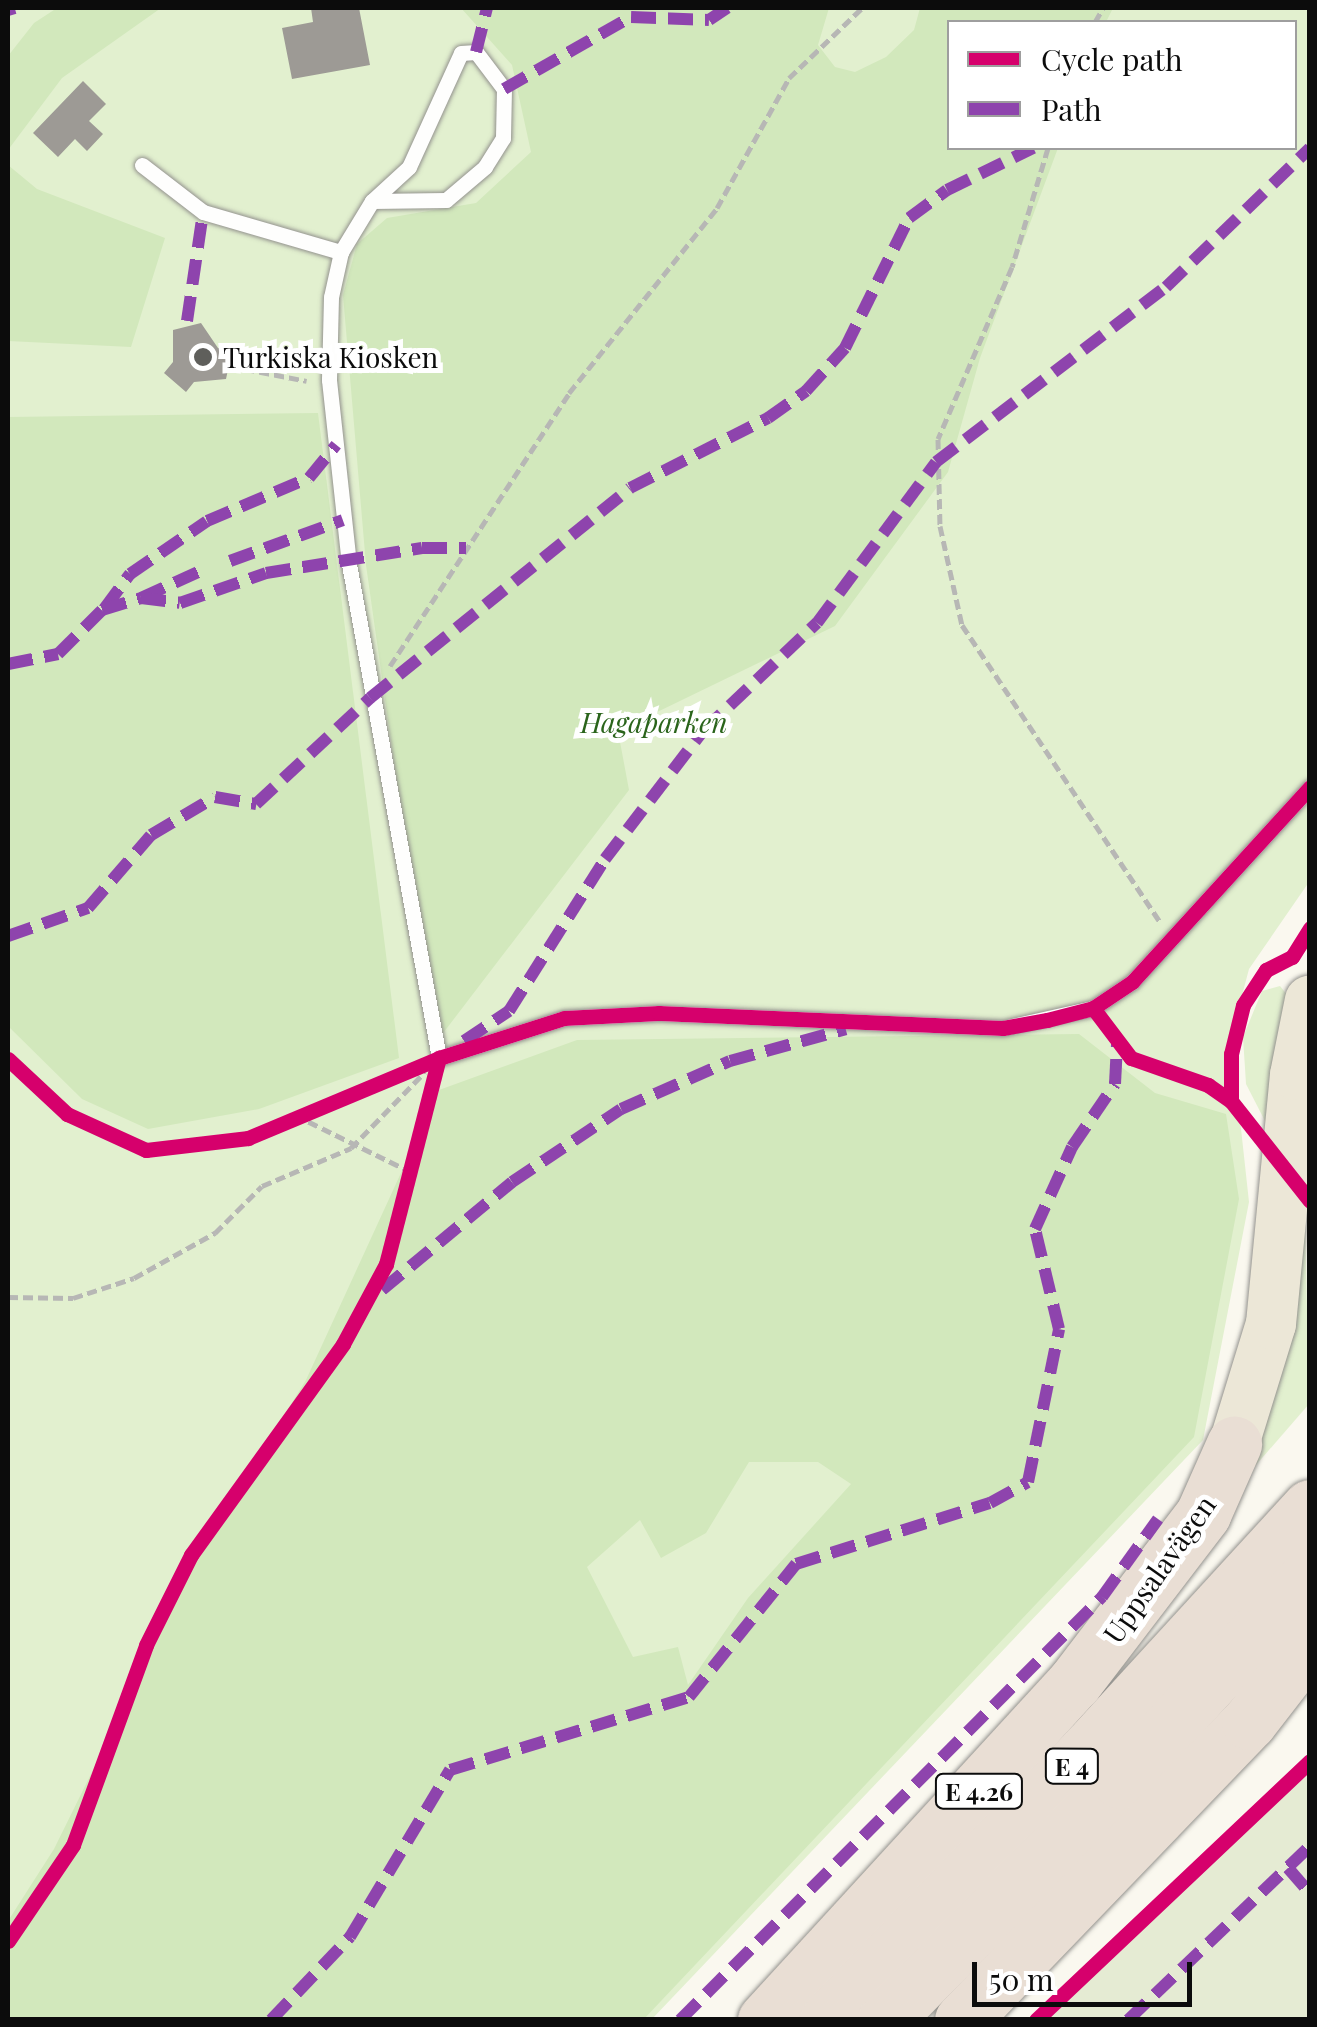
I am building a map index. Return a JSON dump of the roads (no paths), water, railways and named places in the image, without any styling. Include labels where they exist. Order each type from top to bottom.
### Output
[{"type":"highway","name":"Uppsalavägen","points":[[765,2020],[1087,1668],[1203,1514],[1234,1444]]},
{"type":"highway","name":"E 4","points":[[826,2020],[1088,1749],[1310,1507]]},
{"type":"highway","name":"E 4","points":[[885,2020],[1120,1781],[1310,1574]]},
{"type":"highway","points":[[1028,1956],[1249,1722],[1310,1643]]},
{"type":"highway","points":[[962,2020],[1310,1700]]},
{"type":"main road","name":"Uppsalavägen","points":[[1234,1444],[1272,1324],[1310,1000]]},
{"type":"main road","points":[[1249,1722],[1310,1658]]},
{"type":"lane","points":[[372,201],[446,200],[485,167],[504,138],[504,89],[476,52],[461,52],[408,166],[372,201],[341,252],[331,298],[329,380],[370,698],[439,1058],[564,1018],[658,1013],[1002,1028],[1093,1008],[1132,982],[1310,787]]},
{"type":"lane","points":[[142,165],[203,212],[341,252]]},
{"type":"place","name":"Turkiska Kiosken","points":[[203,357]]},
{"type":"park label","name":"Hagaparken","points":[[654,722]]}]
